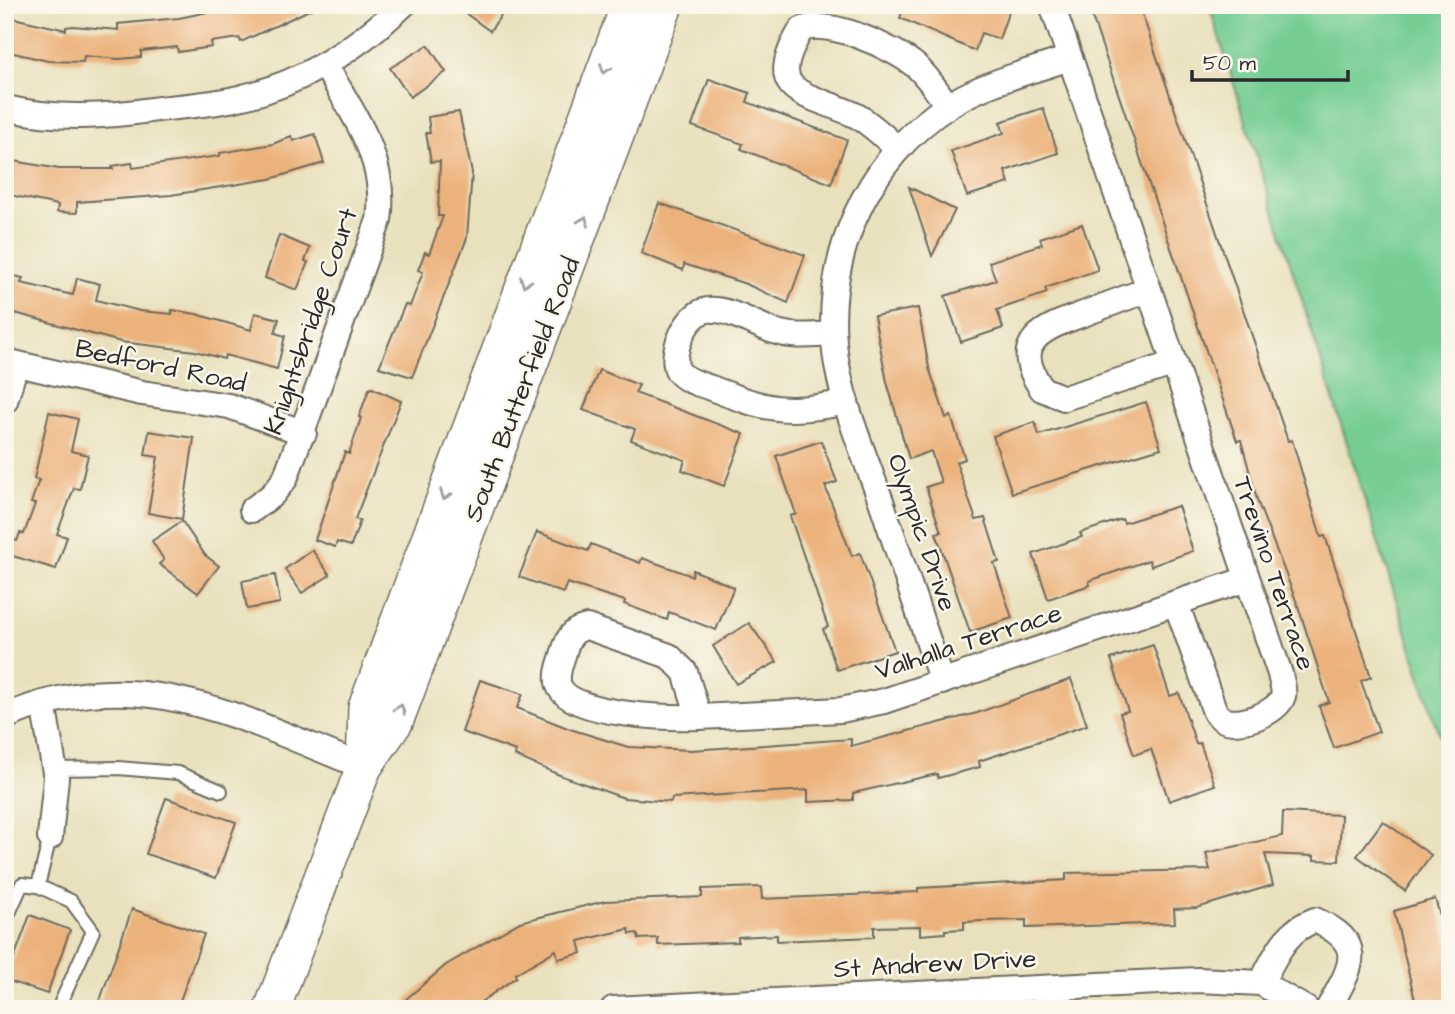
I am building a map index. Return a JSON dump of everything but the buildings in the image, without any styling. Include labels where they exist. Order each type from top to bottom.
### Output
[{"type":"main road","name":"South Butterfield Road","points":[[364,767],[366,708],[629,5]]},
{"type":"main road","name":"South Butterfield Road","points":[[272,1009],[364,767],[395,722],[665,5]]},
{"type":"street","points":[[5,108],[43,117],[94,118],[240,98],[265,91],[325,65],[376,29],[403,5]]},
{"type":"street","name":"Trevino Terrace","points":[[1052,5],[1284,693],[1272,710],[1255,717],[1233,721],[1224,720],[1216,712],[1176,603]]},
{"type":"street","points":[[898,149],[856,116],[796,92],[789,84],[785,66],[787,54],[801,30],[822,25],[890,49],[920,69],[948,106]]},
{"type":"street","name":"Olympic Drive","points":[[942,682],[846,402],[837,367],[832,309],[839,259],[846,236],[875,177],[898,149],[948,106],[968,94],[1069,58]]},
{"type":"street","name":"Knightsbridge Court","points":[[252,510],[272,495],[285,479],[373,245],[382,199],[379,169],[371,146],[325,65]]},
{"type":"street","points":[[1147,290],[1043,329],[1029,346],[1029,361],[1042,389],[1063,398],[1173,364]]},
{"type":"street","points":[[833,334],[797,336],[709,310],[695,314],[688,322],[680,337],[676,361],[678,370],[688,379],[756,405],[784,411],[808,410],[846,402]]},
{"type":"street","points":[[5,401],[11,363]]},
{"type":"street","name":"Bedford Road","points":[[11,363],[142,393],[229,406],[303,433]]},
{"type":"street","name":"Valhalla Terrace","points":[[699,717],[685,672],[669,656],[631,640],[587,627],[571,634],[558,676],[560,688],[566,695],[618,714],[662,719],[841,710],[884,701],[1247,579]]},
{"type":"street","points":[[5,717],[43,703],[97,692],[136,691],[174,696],[364,767]]},
{"type":"street","points":[[43,703],[55,769],[50,837]]},
{"type":"street","points":[[1306,1009],[1261,983],[1284,940],[1297,927],[1315,920],[1340,931],[1350,950],[1348,972],[1328,1009]]},
{"type":"street","name":"St Andrew Drive","points":[[613,1009],[751,1005],[1198,980],[1261,983]]},
{"type":"lane","points":[[55,769],[118,768],[178,773],[221,791]]},
{"type":"lane","points":[[38,886],[50,837]]},
{"type":"lane","points":[[5,922],[22,884],[38,886],[71,901],[93,931],[58,1009]]},
{"type":"green space","points":[[1209,5],[1450,5],[1450,764],[1434,720]]}]
